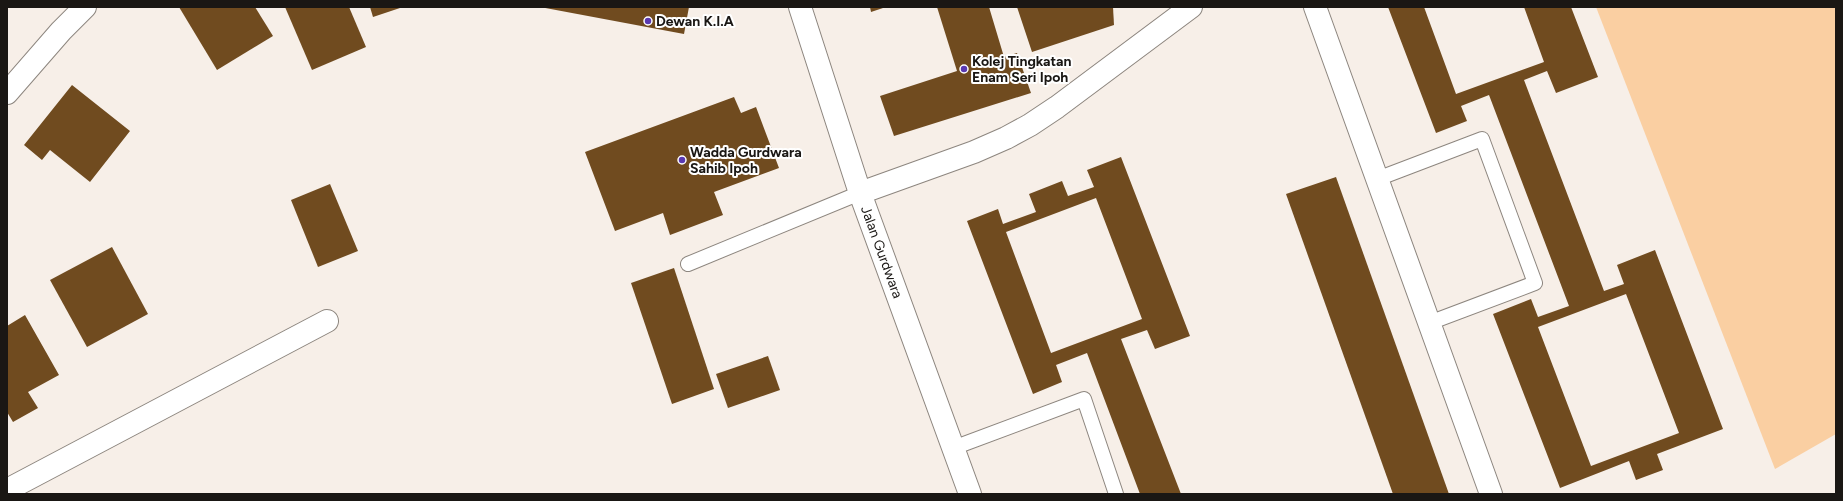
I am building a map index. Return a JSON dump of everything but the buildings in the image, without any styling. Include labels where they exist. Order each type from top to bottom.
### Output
[{"type":"street","points":[[7,93],[61,31],[85,7]]},
{"type":"street","name":"Jalan Gurdwara","points":[[800,7],[860,193],[970,494]]},
{"type":"street","points":[[860,193],[974,152],[1006,138],[1030,125],[1057,107],[1191,7]]},
{"type":"street","points":[[1315,7],[1491,494]]},
{"type":"street","points":[[7,490],[327,321]]},
{"type":"lane","points":[[1377,178],[1482,139],[1535,283],[1429,323]]},
{"type":"lane","points":[[688,264],[860,193]]},
{"type":"lane","points":[[953,448],[1084,399],[1116,494]]},
{"type":"shaded area","points":[[1596,7],[1836,7],[1836,434],[1775,469]]},
{"type":"place","name":"Dewan K.I.A","points":[[648,21]]},
{"type":"place","name":"Kolej Tingkatan Enam Seri Ipoh","points":[[964,69]]},
{"type":"place","name":"Wadda Gurdwara Sahib Ipoh","points":[[682,160]]}]
